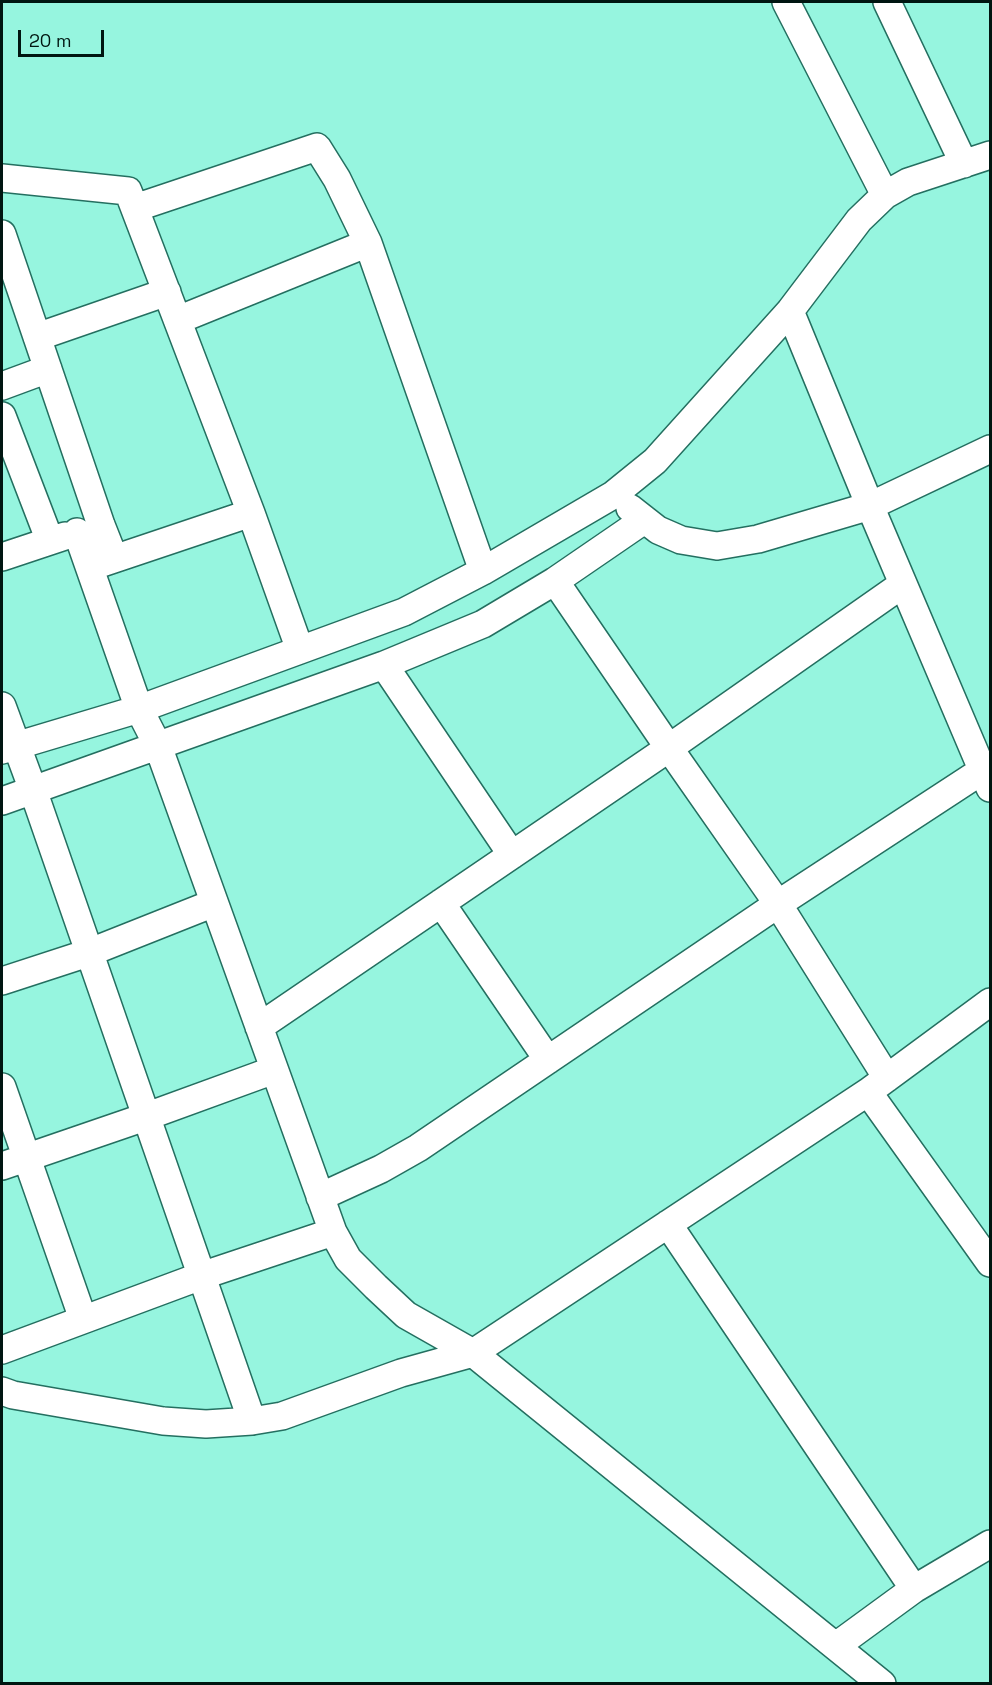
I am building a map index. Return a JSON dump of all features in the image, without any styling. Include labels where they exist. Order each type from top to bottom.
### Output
[{"type":"street","points":[[786,2],[885,195]]},
{"type":"street","points":[[887,2],[964,164]]},
{"type":"street","points":[[135,208],[317,147],[337,178],[368,243],[483,571]]},
{"type":"street","points":[[9,748],[139,709],[404,612],[483,571],[613,495],[655,461],[790,310],[859,220],[885,195],[908,182],[990,155]]},
{"type":"street","points":[[2,177],[128,191],[251,513],[300,650]]},
{"type":"street","points":[[2,234],[48,369],[89,529],[89,567],[139,709],[158,746],[333,1232],[348,1259],[406,1315],[473,1353],[882,1683]]},
{"type":"street","points":[[178,320],[368,243]]},
{"type":"street","points":[[37,338],[167,292]]},
{"type":"street","points":[[320,1197],[381,1169],[418,1148],[778,904],[987,779],[870,506],[790,310]]},
{"type":"street","points":[[2,386],[48,369]]},
{"type":"street","points":[[2,416],[50,541]]},
{"type":"street","points":[[613,495],[658,530],[681,540],[717,546],[758,539],[870,506],[990,449]]},
{"type":"street","points":[[89,567],[251,513]]},
{"type":"street","points":[[2,801],[384,665],[483,624],[555,581],[644,520]]},
{"type":"street","points":[[89,529],[114,558]]},
{"type":"street","points":[[2,557],[89,529]]},
{"type":"street","points":[[555,581],[778,904],[877,1085],[990,1263]]},
{"type":"street","points":[[260,1027],[669,748],[903,584]]},
{"type":"street","points":[[384,665],[512,855]]},
{"type":"street","points":[[2,706],[9,748],[33,790],[252,1421]]},
{"type":"street","points":[[2,981],[88,953],[214,903]]},
{"type":"street","points":[[441,903],[548,1060]]},
{"type":"street","points":[[2,1391],[13,1395],[163,1421],[206,1424],[252,1421],[282,1416],[401,1373],[473,1353],[877,1085],[990,1002]]},
{"type":"street","points":[[14,1161],[274,1070]]},
{"type":"street","points":[[2,1087],[14,1161],[83,1319]]},
{"type":"street","points":[[669,1224],[914,1589]]},
{"type":"street","points":[[2,1350],[201,1276],[333,1232]]},
{"type":"street","points":[[836,1646],[914,1589],[990,1544]]}]
